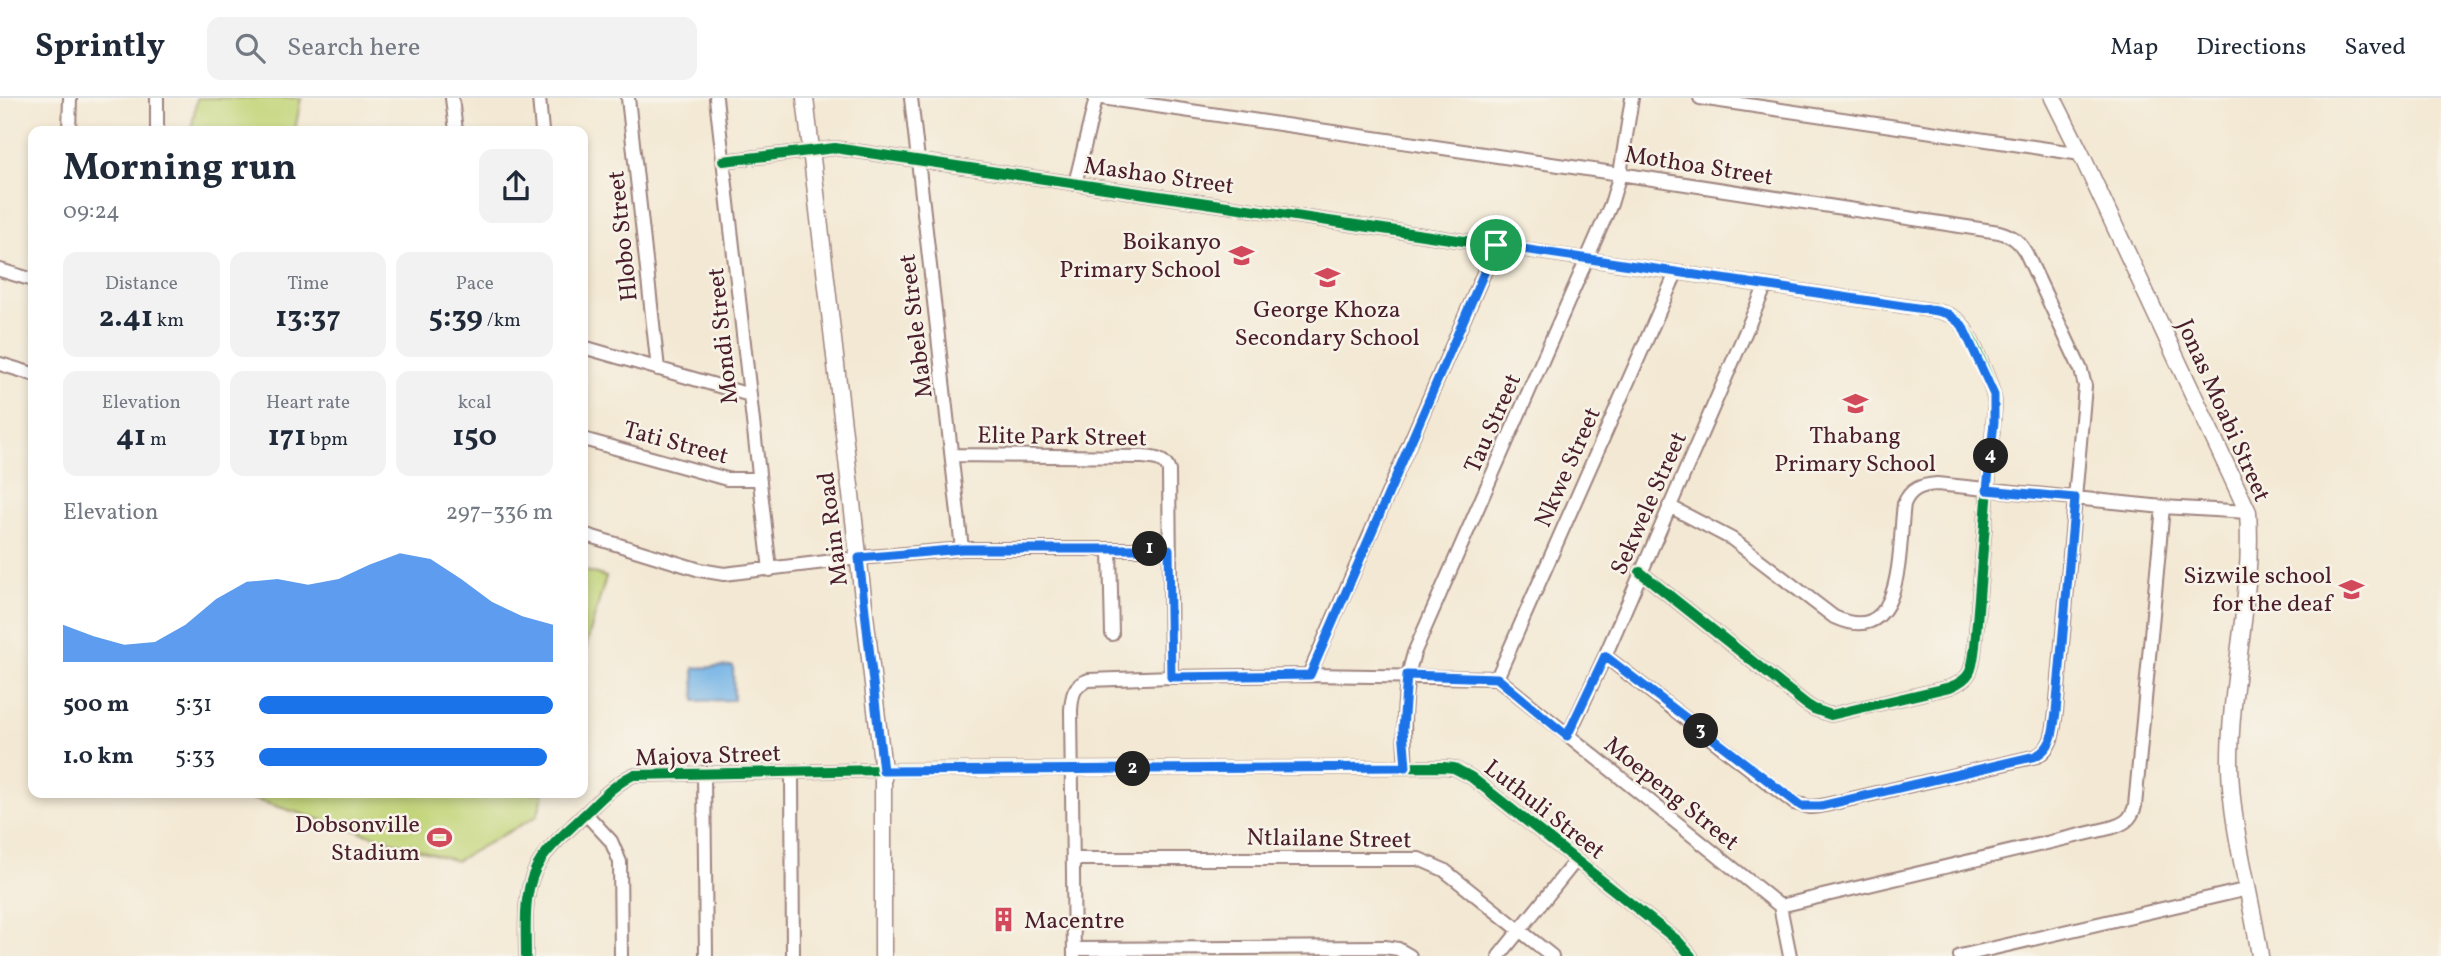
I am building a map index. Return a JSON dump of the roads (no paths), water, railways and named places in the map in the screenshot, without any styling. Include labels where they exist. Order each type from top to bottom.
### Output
[{"type":"street","points":[[69,126],[70,98]]},
{"type":"street","points":[[157,98],[157,126]]},
{"type":"street","points":[[452,98],[455,126]]},
{"type":"street","points":[[539,98],[542,126]]},
{"type":"street","name":"Hlobo Street","points":[[628,98],[658,369]]},
{"type":"street","name":"Mondi Street","points":[[716,98],[770,570]]},
{"type":"street","name":"Main Road","points":[[805,98],[883,771],[883,956]]},
{"type":"street","name":"Mabele Street","points":[[911,98],[962,549]]},
{"type":"street","points":[[1075,184],[1096,98]]},
{"type":"street","name":"Mothoa Street","points":[[1102,98],[1620,173],[1999,232],[2013,237],[2026,253],[2084,380],[2085,399],[2075,498]]},
{"type":"street","name":"Tau Street","points":[[1406,767],[1403,729],[1407,675],[1414,653],[1611,204],[1620,173],[1632,98]]},
{"type":"street","points":[[1700,98],[2081,153]]},
{"type":"street","name":"Jonas Moabi Street","points":[[2053,98],[2248,512],[2247,569],[2230,767],[2260,956]]},
{"type":"street","name":"Mashao Street","points":[[723,161],[835,148],[1937,311],[1957,319],[1969,337],[1994,395],[1987,490]]},
{"type":"street","points":[[1310,675],[1496,245]]},
{"type":"street","points":[[0,270],[28,279]]},
{"type":"street","name":"Nkwe Street","points":[[1497,678],[1676,272]]},
{"type":"street","name":"Sekwele Street","points":[[1567,736],[1605,656],[1765,287]]},
{"type":"street","points":[[588,348],[750,395]]},
{"type":"street","points":[[0,364],[28,372]]},
{"type":"street","name":"Tati Street","points":[[588,440],[727,479],[759,479]]},
{"type":"street","name":"Elite Park Street","points":[[951,455],[1156,458],[1167,465],[1171,677]]},
{"type":"street","points":[[1669,506],[1732,539],[1834,617],[1847,623],[1858,624],[1877,616],[1886,608],[1894,594],[1902,514],[1908,495],[1924,485],[2248,512]]},
{"type":"street","points":[[1640,572],[1814,709],[1831,715],[1853,710],[1950,687],[1966,680],[1975,646],[1987,490]]},
{"type":"street","points":[[1605,656],[1801,806],[1821,806],[2036,756],[2045,751],[2053,733],[2075,498]]},
{"type":"street","points":[[1790,956],[1780,906],[2110,828],[2122,825],[2128,820],[2135,806],[2163,507]]},
{"type":"street","points":[[588,535],[724,574],[962,549],[1169,549]]},
{"type":"street","points":[[1110,550],[1112,634]]},
{"type":"street","points":[[1410,956],[1398,949],[1385,947],[1251,952],[1074,953],[1072,694],[1081,682],[1088,680],[1310,675],[1497,678]]},
{"type":"street","name":"Moepeng Street","points":[[1497,678],[1780,906]]},
{"type":"street","name":"Luthuli Street","points":[[883,771],[1406,767],[1443,767],[1462,771],[1678,941],[1691,956]]},
{"type":"street","name":"Majova Street","points":[[526,956],[528,894],[535,870],[554,845],[608,791],[634,775],[883,771]]},
{"type":"street","points":[[704,773],[706,956]]},
{"type":"street","points":[[792,773],[793,956]]},
{"type":"street","points":[[586,814],[611,841],[620,862],[621,956]]},
{"type":"street","name":"Ntlailane Street","points":[[1074,859],[1419,859],[1444,870],[1552,956]]},
{"type":"street","points":[[1499,956],[1576,860]]},
{"type":"street","points":[[1960,956],[2248,889]]},
{"type":"water","points":[[733,666],[734,700],[695,701],[694,668]]},
{"type":"place","name":"Boikanyo Primary School","points":[[1241,255]]},
{"type":"place","name":"George Khoza Secondary School","points":[[1327,278]]},
{"type":"place","name":"Thabang Primary School","points":[[1855,404]]},
{"type":"place","name":"Sizwile school for the deaf","points":[[2352,589]]},
{"type":"place","name":"Dobsonville Stadium","points":[[440,838]]},
{"type":"place","name":"Macentre","points":[[1004,920]]}]
